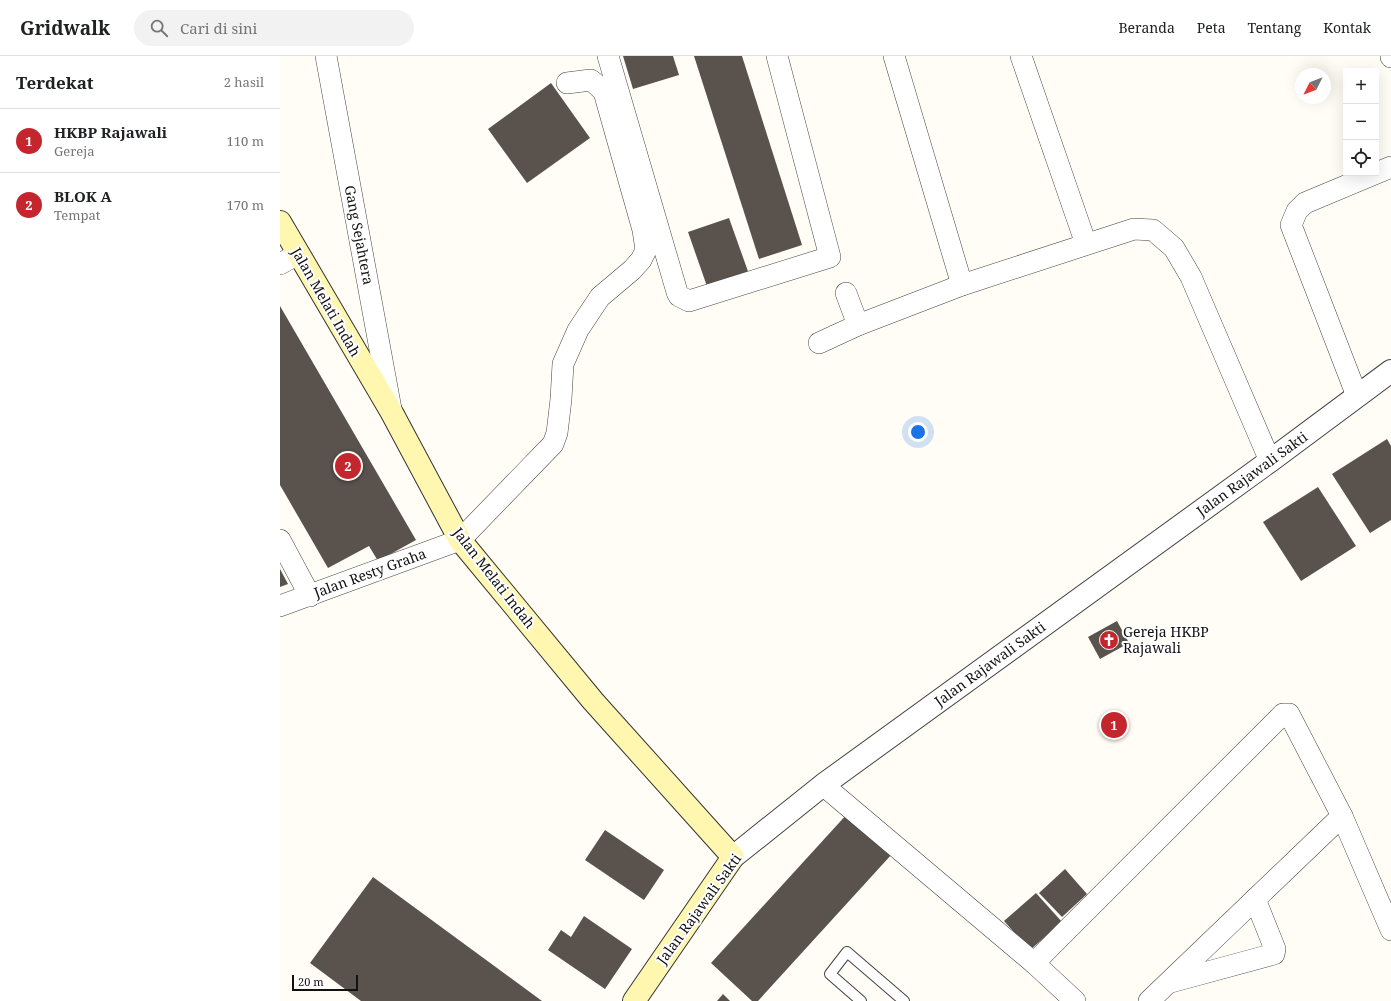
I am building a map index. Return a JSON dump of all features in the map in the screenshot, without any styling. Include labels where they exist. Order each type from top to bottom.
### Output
[{"type":"main road","name":"Jalan Melati Indah","points":[[280,222],[289,259],[392,413],[460,540],[593,701],[733,857]]},
{"type":"main road","name":"Jalan Rajawali Sakti","points":[[634,1001],[733,857]]},
{"type":"street","name":"Gang Sejahtera","points":[[326,56],[392,413]]},
{"type":"street","points":[[608,56],[677,292],[679,296],[689,301],[830,257],[777,56]]},
{"type":"street","points":[[894,56],[962,285]]},
{"type":"street","points":[[1021,56],[1086,244]]},
{"type":"street","points":[[460,540],[553,444],[557,433],[563,364],[578,330],[600,297],[632,270],[641,260],[646,250],[643,230],[604,92],[591,80],[567,83]]},
{"type":"street","points":[[1357,396],[1291,225],[1297,211],[1305,203],[1391,167]]},
{"type":"street","points":[[819,343],[858,325],[962,285],[1134,229],[1153,230],[1174,248],[1191,277],[1270,461]]},
{"type":"street","points":[[846,293],[858,325]]},
{"type":"street","name":"Jalan Rajawali Sakti","points":[[733,857],[823,785],[1270,461],[1391,371]]},
{"type":"street","points":[[280,540],[310,596]]},
{"type":"street","name":"Jalan Resty Graha","points":[[280,606],[460,540]]},
{"type":"street","points":[[1034,962],[1281,715],[1289,714],[1342,816],[1391,930]]},
{"type":"street","points":[[823,785],[1034,962],[1075,1001]]},
{"type":"street","points":[[1149,1001],[1342,816]]},
{"type":"street","points":[[1168,983],[1274,954],[1275,949],[1255,899]]},
{"type":"lane","points":[[861,1001],[830,974],[847,952],[904,1001]]},
{"type":"building","points":[[623,56],[673,56],[679,75],[633,89]]},
{"type":"building","points":[[694,56],[742,56],[802,245],[759,259]]},
{"type":"building","points":[[551,83],[590,138],[527,183],[488,129]]},
{"type":"building","points":[[729,218],[750,277],[709,292],[688,232]]},
{"type":"building","points":[[280,306],[416,540],[378,561],[369,546],[328,568],[280,485]]},
{"type":"building","points":[[1387,439],[1391,446],[1391,520],[1370,533],[1332,474]]},
{"type":"building","points":[[1318,487],[1356,546],[1301,581],[1263,522]]},
{"type":"building","points":[[280,569],[288,584],[280,587]]},
{"type":"building","name":"Gereja HKBP Rajawali","points":[[1117,621],[1129,643],[1100,659],[1088,637]]},
{"type":"building","points":[[848,813],[892,854],[758,1001],[752,1001],[711,963]]},
{"type":"building","points":[[605,830],[664,870],[644,900],[585,860]]},
{"type":"building","points":[[1065,869],[1087,894],[1062,917],[1039,893]]},
{"type":"building","points":[[373,877],[542,1001],[361,1001],[310,963]]},
{"type":"building","points":[[1036,893],[1062,922],[1030,950],[1004,921]]},
{"type":"building","points":[[584,916],[632,949],[605,989],[548,950],[561,930],[571,937]]},
{"type":"building","points":[[723,994],[730,1001],[717,1001]]},
{"type":"place","name":"BLOK A","points":[[348,466]]},
{"type":"place","name":"Gereja HKBP Rajawali","points":[[1109,640]]},
{"type":"place","name":"HKBP Rajawali","points":[[1114,725]]}]
